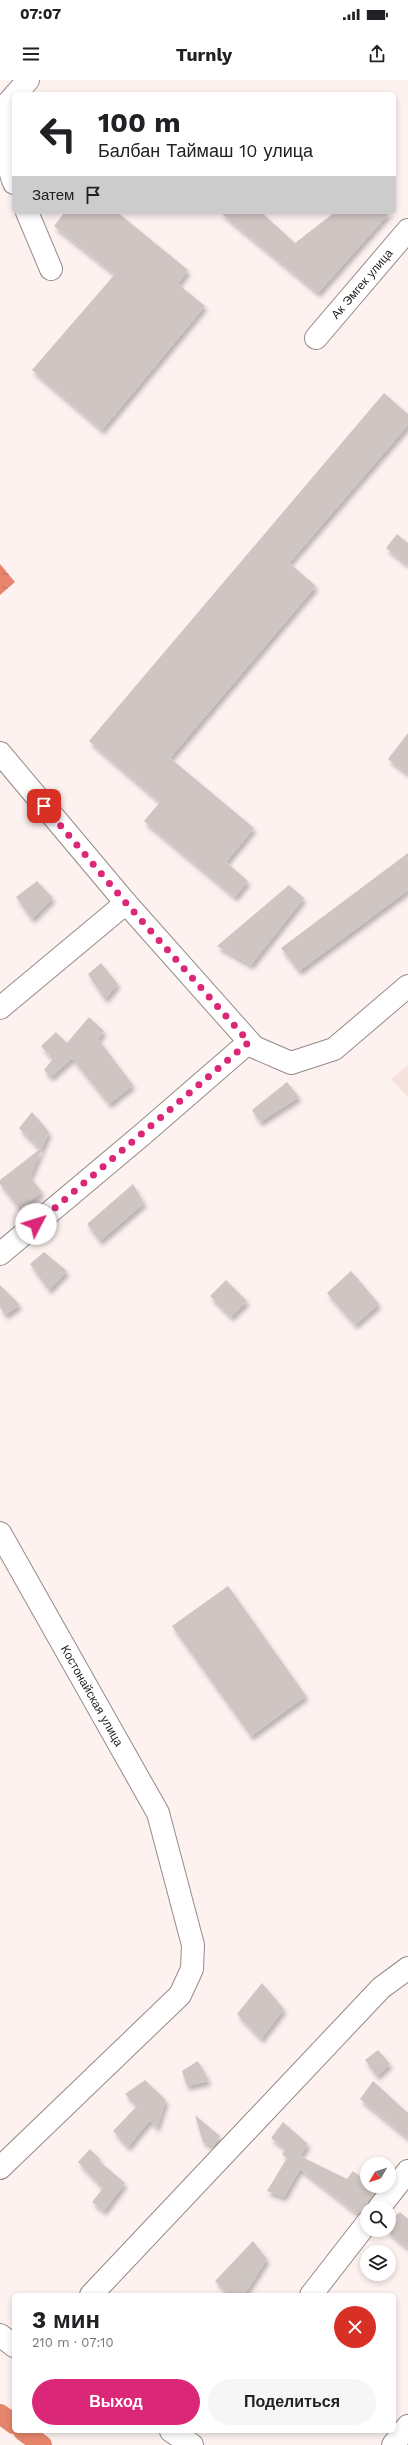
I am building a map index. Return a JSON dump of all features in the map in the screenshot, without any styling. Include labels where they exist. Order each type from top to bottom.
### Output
[{"type":"street","points":[[18,92],[28,80]]},
{"type":"street","points":[[12,98],[3,109],[3,141],[8,169],[12,178]]},
{"type":"street","points":[[27,214],[51,269]]},
{"type":"street","name":"Ак Эмгек улица","points":[[316,338],[408,230]]},
{"type":"street","points":[[0,753],[7,775],[126,903],[254,1047],[291,1062],[334,1049],[408,986]]},
{"type":"street","points":[[0,1008],[126,903]]},
{"type":"street","points":[[0,1254],[143,1134],[249,1042]]},
{"type":"street","name":"Костонайская улица","points":[[0,1533],[158,1813],[173,1863],[193,1945],[192,1969],[180,1996],[0,2168]]},
{"type":"street","points":[[93,2293],[381,1988],[408,1968]]},
{"type":"street","points":[[384,2201],[408,2171]]},
{"type":"street","points":[[313,2293],[360,2232]]},
{"type":"street","points":[[0,2335],[12,2344]]},
{"type":"street","points":[[393,2445],[408,2426]]},
{"type":"street","points":[[174,2433],[192,2445],[202,2433]]},
{"type":"shaded area","points":[[408,1065],[408,1097],[391,1079]]},
{"type":"water","points":[[0,564],[15,582],[0,595]]},
{"type":"building","points":[[63,214],[119,214],[188,270],[178,284],[205,306],[102,430],[32,370],[115,274],[54,226]]},
{"type":"building","points":[[222,214],[263,214],[295,243],[332,214],[388,214],[318,293]]},
{"type":"building","points":[[384,393],[408,414],[408,425],[289,563],[316,586],[170,758],[254,828],[226,862],[248,881],[235,897],[144,821],[160,802],[89,741]]},
{"type":"building","points":[[397,534],[408,543],[408,565],[386,548]]},
{"type":"building","points":[[408,733],[408,774],[388,759]]},
{"type":"building","points":[[408,853],[408,890],[299,971],[281,948]]},
{"type":"building","points":[[37,881],[53,898],[32,919],[16,897]]},
{"type":"building","points":[[289,885],[304,898],[251,965],[217,946]]},
{"type":"building","points":[[101,963],[118,984],[105,999],[88,974]]},
{"type":"building","points":[[89,1017],[104,1031],[98,1039],[133,1085],[109,1104],[72,1058],[51,1077],[44,1070],[53,1059],[41,1046],[56,1032],[67,1043]]},
{"type":"building","points":[[287,1082],[299,1097],[260,1122],[252,1110]]},
{"type":"building","points":[[32,1112],[49,1132],[30,1177],[42,1192],[20,1209],[0,1184],[0,1180],[40,1149],[19,1128]]},
{"type":"building","points":[[133,1184],[144,1203],[100,1241],[87,1224]]},
{"type":"building","points":[[44,1252],[67,1271],[49,1290],[30,1264]]},
{"type":"building","points":[[351,1271],[379,1304],[355,1325],[327,1293]]},
{"type":"building","points":[[226,1280],[247,1301],[231,1317],[210,1296]]},
{"type":"building","points":[[0,1285],[20,1305],[5,1315],[0,1307]]},
{"type":"building","points":[[228,1586],[306,1696],[251,1736],[172,1626]]},
{"type":"building","points":[[262,1983],[284,2009],[261,2039],[237,2014]]},
{"type":"building","points":[[378,2050],[390,2064],[377,2076],[365,2060]]},
{"type":"building","points":[[198,2061],[209,2081],[187,2086],[182,2071]]},
{"type":"building","points":[[145,2080],[166,2100],[157,2128],[150,2120],[128,2147],[113,2131],[137,2106],[125,2094]]},
{"type":"building","points":[[373,2081],[408,2113],[408,2138],[360,2099]]},
{"type":"building","points":[[195,2115],[220,2136],[213,2146],[203,2142]]},
{"type":"building","points":[[283,2122],[308,2144],[300,2156],[347,2179],[353,2171],[360,2176],[360,2193],[375,2193],[368,2201],[360,2201],[360,2211],[358,2214],[300,2169],[284,2197],[267,2191],[287,2158],[282,2154],[286,2149],[271,2138]]},
{"type":"building","points":[[90,2149],[100,2159],[99,2161],[125,2183],[104,2211],[92,2202],[103,2188],[78,2162]]},
{"type":"building","points":[[400,2212],[408,2219],[408,2248],[395,2237],[396,2237],[396,2215]]},
{"type":"building","points":[[253,2241],[267,2259],[245,2293],[227,2293],[215,2281]]},
{"type":"waterway","points":[[0,2414],[12,2423]]},
{"type":"waterway","points":[[26,2433],[42,2445]]},
{"type":"route","points":[[36,1224],[249,1042],[126,903],[44,806]]}]
